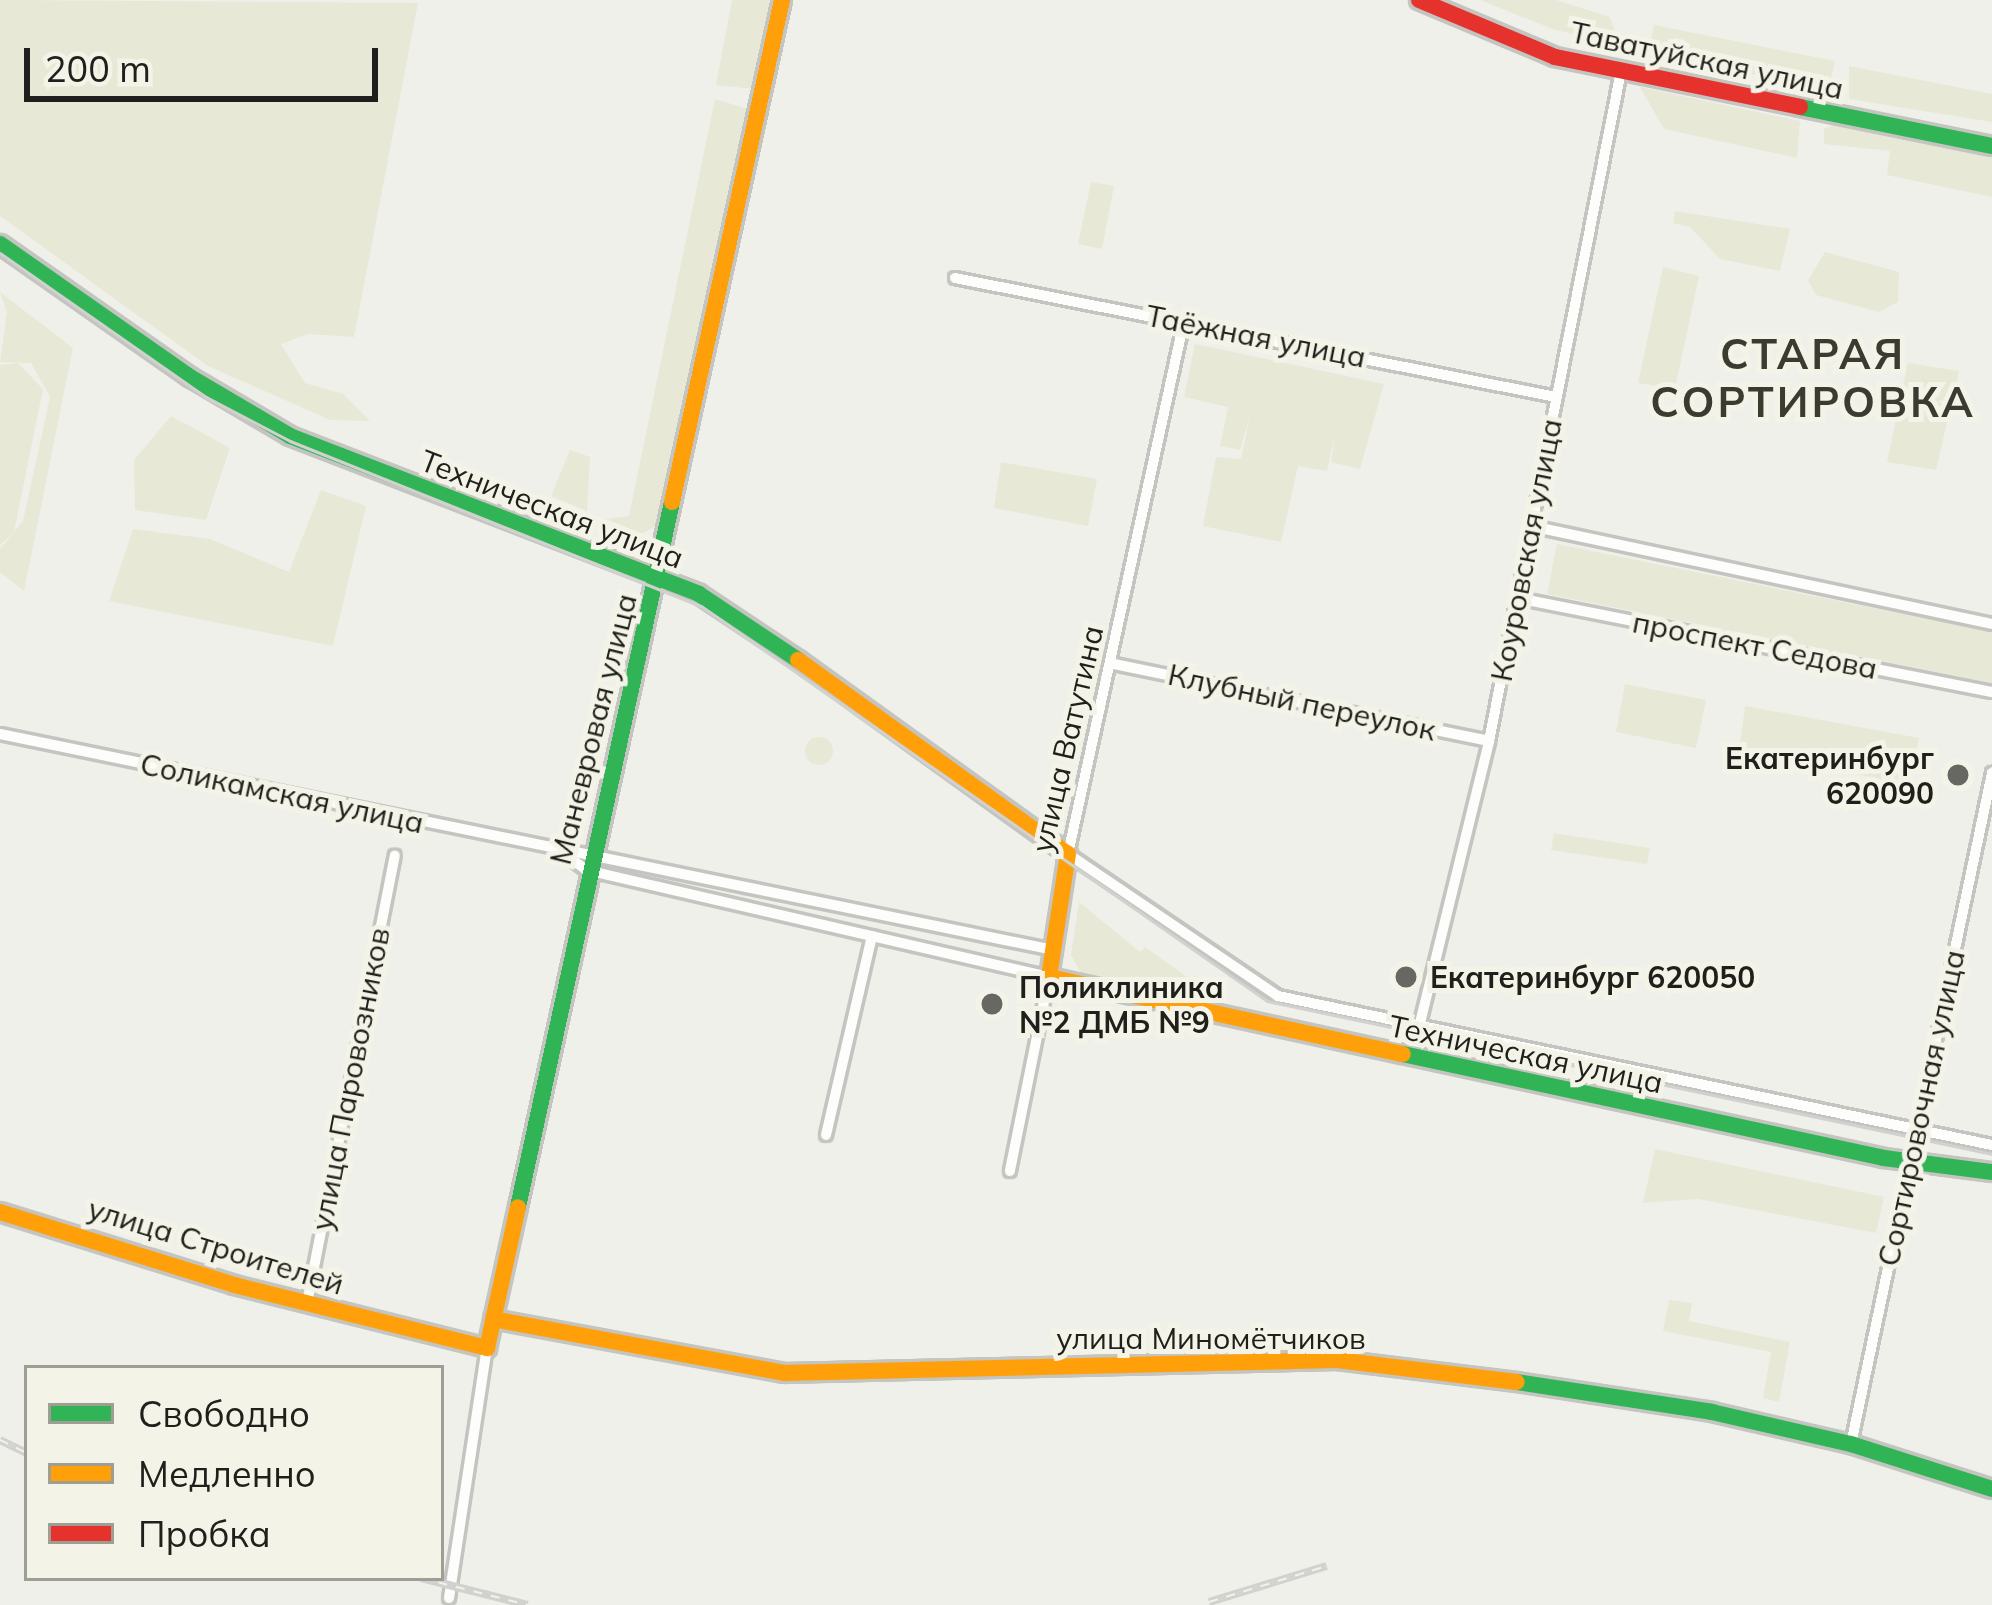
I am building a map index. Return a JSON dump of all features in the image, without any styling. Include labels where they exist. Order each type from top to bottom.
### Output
[{"type":"street","name":"Маневровая улица","points":[[449,1598],[477,1401],[586,870],[657,579],[782,0]]},
{"type":"street","name":"Таватуйская улица","points":[[1419,0],[1555,57],[1992,146]]},
{"type":"street","name":"Коуровская улица","points":[[1419,1027],[1489,741],[1621,70]]},
{"type":"street","name":"Техническая улица","points":[[0,244],[190,377],[290,436],[657,579],[740,618],[1068,854]]},
{"type":"street","name":"Таёжная улица","points":[[955,278],[1556,397]]},
{"type":"street","name":"улица Ватутина","points":[[1010,1171],[1068,854],[1114,664],[1184,321]]},
{"type":"street","points":[[1531,526],[1992,624]]},
{"type":"street","name":"проспект Седова","points":[[1517,598],[1992,692]]},
{"type":"street","name":"Клубный переулок","points":[[1114,664],[1489,741]]},
{"type":"street","name":"Соликамская улица","points":[[0,734],[563,854],[591,850],[1053,950]]},
{"type":"street","name":"Сортировочная улица","points":[[1851,1444],[1992,773]]},
{"type":"street","name":"Соликамская улица","points":[[563,854],[586,870],[1049,977]]},
{"type":"street","points":[[1068,854],[1252,984],[1419,1027],[1992,1145]]},
{"type":"street","name":"улица Паровозников","points":[[307,1304],[395,856]]},
{"type":"street","points":[[826,1135],[872,935]]},
{"type":"street","name":"Техническая улица","points":[[1049,977],[1992,1172]]},
{"type":"street","name":"улица Строителей","points":[[0,1212],[307,1304],[487,1348]]},
{"type":"street","name":"улица Миномётчиков","points":[[493,1319],[784,1373],[1336,1360],[1417,1367],[1712,1412],[1851,1444],[1992,1489]]},
{"type":"green space","points":[[0,0],[418,3],[354,337],[308,334],[281,344],[305,383],[343,394],[370,421],[330,420],[208,366],[0,216]]},
{"type":"green space","points":[[732,0],[770,0],[754,89],[716,85]]},
{"type":"green space","points":[[1480,0],[1556,0],[1610,17],[1619,43],[1555,30]]},
{"type":"green space","points":[[1654,25],[1835,61],[1829,87],[1647,56]]},
{"type":"green space","points":[[1849,66],[1992,94],[1992,122],[1849,99]]},
{"type":"green space","points":[[1640,87],[1800,121],[1797,158],[1664,129]]},
{"type":"green space","points":[[715,99],[748,109],[657,526],[641,534],[606,519],[629,516]]},
{"type":"green space","points":[[1836,124],[1992,158],[1992,197],[1887,175],[1890,151],[1824,144],[1824,129]]},
{"type":"green space","points":[[1091,182],[1114,186],[1102,249],[1078,244]]},
{"type":"green space","points":[[1675,211],[1790,229],[1780,271],[1720,259],[1690,227],[1673,223]]},
{"type":"green space","points":[[1825,252],[1899,272],[1898,302],[1879,312],[1816,295],[1808,280]]},
{"type":"green space","points":[[1663,267],[1699,276],[1675,389],[1638,383]]},
{"type":"green space","points":[[0,292],[73,348],[24,591],[0,572],[0,549],[23,521],[50,397],[31,363],[0,362],[7,312]]},
{"type":"green space","points":[[1195,344],[1384,384],[1360,469],[1331,462],[1335,433],[1327,471],[1298,466],[1281,542],[1203,526],[1216,457],[1241,459],[1250,416],[1240,450],[1220,446],[1228,407],[1184,397]]},
{"type":"green space","points":[[18,363],[43,389],[14,532],[0,545],[0,365]]},
{"type":"green space","points":[[1908,363],[1959,371],[1936,470],[1887,462]]},
{"type":"green space","points":[[171,416],[230,448],[206,520],[135,510],[134,460]]},
{"type":"green space","points":[[570,450],[590,457],[587,511],[551,496]]},
{"type":"green space","points":[[1001,462],[1097,479],[1088,526],[994,508]]},
{"type":"green space","points":[[321,490],[366,506],[333,646],[109,601],[133,529],[210,539],[289,572]]},
{"type":"green space","points":[[1557,544],[1992,632],[1992,683],[1547,594]]},
{"type":"green space","points":[[1625,684],[1706,700],[1696,748],[1616,732]]},
{"type":"green space","points":[[1745,706],[1919,738],[1909,784],[1739,752]]},
{"type":"green space","points":[[819,737],[829,741],[833,751],[829,761],[819,765],[809,761],[805,751],[809,741]]},
{"type":"green space","points":[[1554,833],[1650,848],[1647,864],[1551,850]]},
{"type":"green space","points":[[1079,902],[1140,952],[1145,947],[1221,1001],[1080,972],[1071,955]]},
{"type":"green space","points":[[1655,1149],[1884,1197],[1876,1233],[1698,1199],[1643,1203]]},
{"type":"green space","points":[[1669,1300],[1692,1303],[1689,1321],[1790,1342],[1779,1402],[1763,1398],[1771,1352],[1663,1331]]},
{"type":"tram line","points":[[0,253],[206,397],[290,441],[701,606],[1267,1001],[1992,1154]]},
{"type":"railway","points":[[0,1440],[24,1452]]},
{"type":"railway","points":[[1209,1602],[1327,1566]]},
{"type":"railway","points":[[433,1581],[528,1605]]},
{"type":"traffic: fast","points":[[1800,107],[1992,146]]},
{"type":"traffic: fast","points":[[0,244],[190,377],[290,436],[699,594],[798,660]]},
{"type":"traffic: fast","points":[[518,1207],[672,502]]},
{"type":"traffic: fast","points":[[1403,1054],[1884,1158],[1992,1172]]},
{"type":"traffic: fast","points":[[1517,1382],[1712,1412],[1851,1444],[1992,1489]]},
{"type":"traffic: slow","points":[[672,502],[782,0]]},
{"type":"traffic: slow","points":[[798,660],[1068,854],[1049,977],[1403,1054]]},
{"type":"traffic: slow","points":[[0,1212],[234,1285],[487,1348],[518,1207]]},
{"type":"traffic: slow","points":[[493,1319],[784,1373],[1337,1360],[1517,1382]]},
{"type":"traffic: jam","points":[[1419,0],[1555,57],[1800,107]]},
{"type":"place","name":"Екатеринбург 620090","points":[[1958,775]]},
{"type":"place","name":"Екатеринбург 620050","points":[[1406,977]]},
{"type":"place","name":"Поликлиника №2 ДМБ №9","points":[[992,1004]]},
{"type":"district","name":"СТАРАЯ СОРТИРОВКА","points":[[1813,378]]}]
